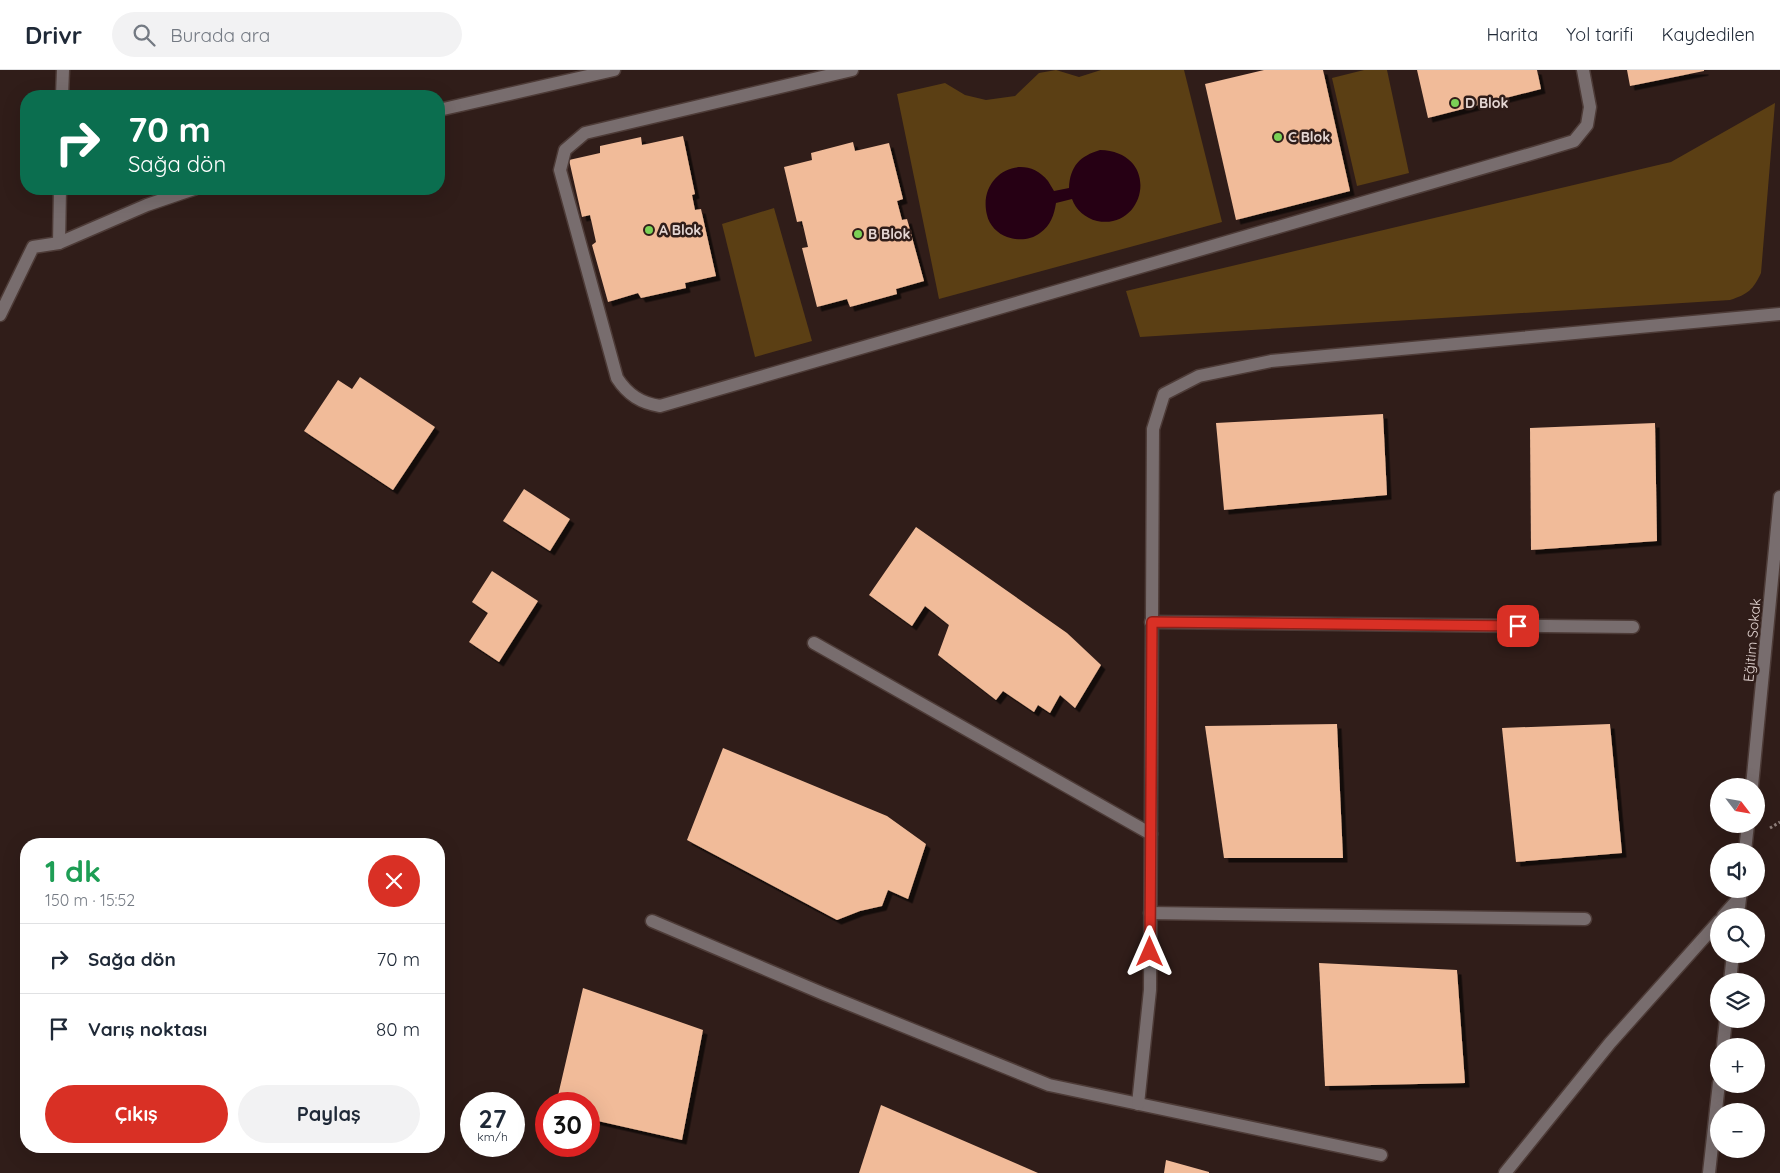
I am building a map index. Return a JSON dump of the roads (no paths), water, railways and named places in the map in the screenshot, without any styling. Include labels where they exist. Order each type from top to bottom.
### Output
[{"type":"street","points":[[62,90],[63,70]]},
{"type":"street","points":[[445,109],[597,72],[614,70]]},
{"type":"street","points":[[852,70],[585,133],[565,150],[560,170],[617,378],[624,389],[635,397],[646,404],[660,406],[1574,141],[1587,125],[1590,106],[1583,70]]},
{"type":"street","points":[[59,243],[60,195]]},
{"type":"street","points":[[0,315],[32,247],[59,243],[147,205],[176,195]]},
{"type":"street","points":[[1138,1104],[1150,990],[1153,429],[1164,394],[1199,376],[1271,362],[1780,314]]},
{"type":"street","name":"Eğitim Sokak","points":[[1753,778],[1775,619],[1780,496]]},
{"type":"street","points":[[1152,622],[1633,628]]},
{"type":"street","points":[[814,643],[1151,834]]},
{"type":"street","points":[[1150,913],[1585,919]]},
{"type":"street","points":[[652,921],[824,994],[1049,1085],[1381,1155]]},
{"type":"street","points":[[1505,1173],[1610,1042],[1710,931]]},
{"type":"street","points":[[1709,1173],[1718,1093]]},
{"type":"place","name":"D Blok","points":[[1455,103]]},
{"type":"place","name":"C Blok","points":[[1278,137]]},
{"type":"place","name":"A Blok","points":[[649,230]]},
{"type":"place","name":"B Blok","points":[[858,234]]}]
